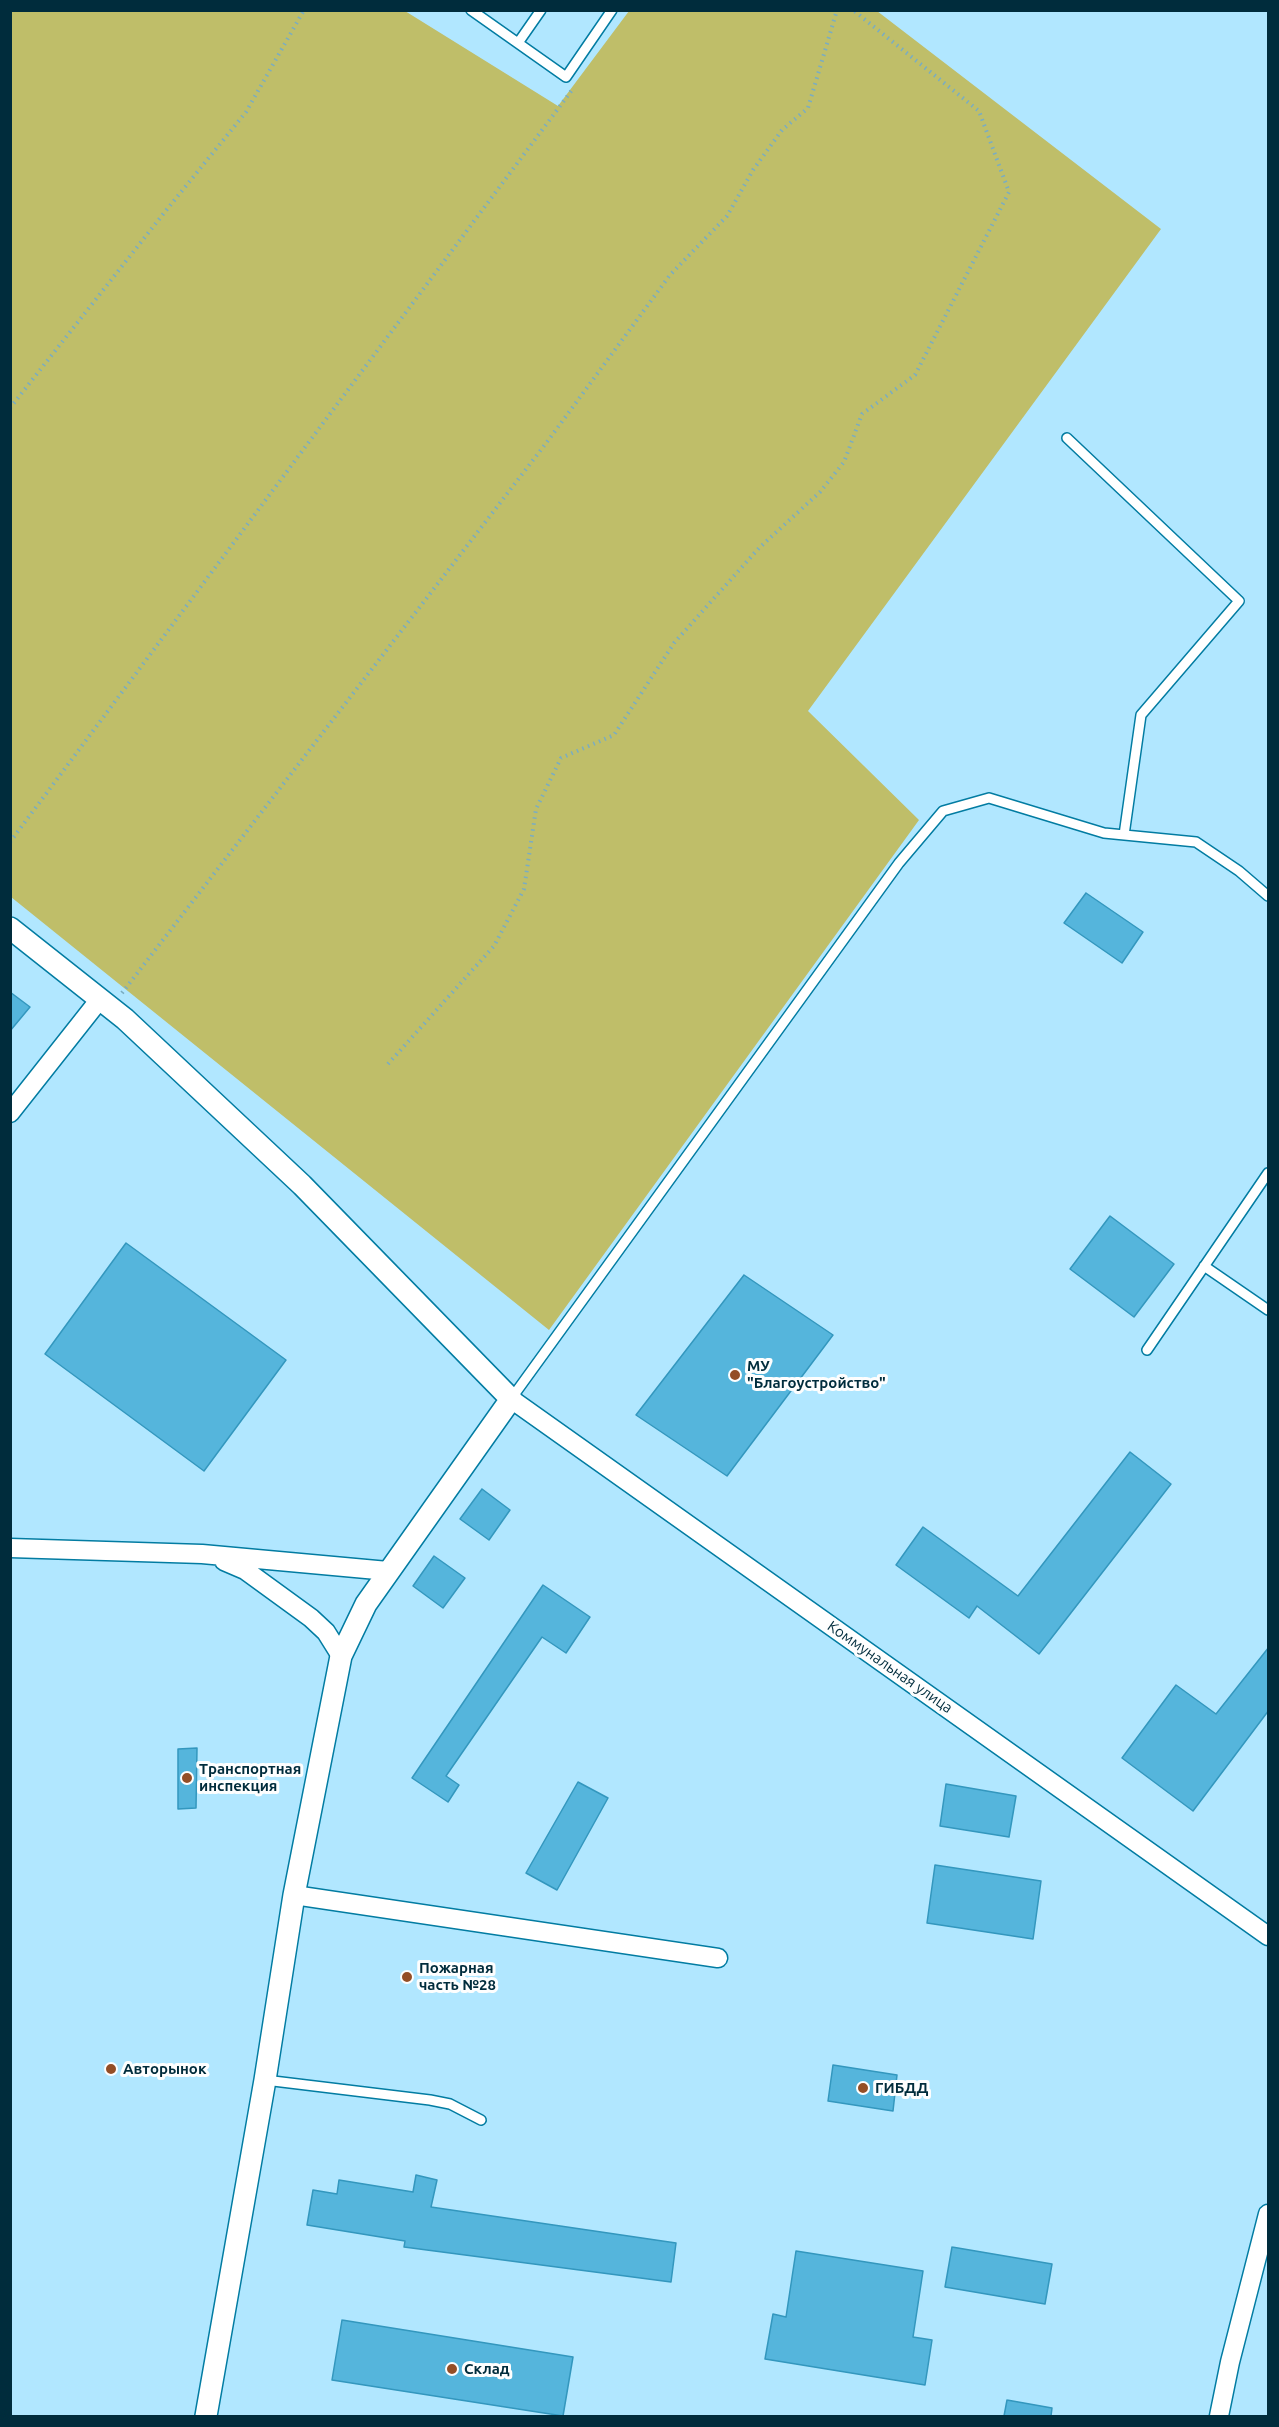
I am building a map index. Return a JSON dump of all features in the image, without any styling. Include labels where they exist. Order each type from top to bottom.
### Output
[{"type":"street","points":[[10,928],[105,1003],[302,1185],[511,1399],[366,1604],[341,1656],[294,1895],[265,2080],[206,2416]]},
{"type":"street","points":[[10,1113],[105,1003]]},
{"type":"street","name":"Коммунальная улица","points":[[511,1399],[1269,1936]]},
{"type":"street","points":[[10,1548],[202,1554],[388,1571]]},
{"type":"street","points":[[202,1554],[245,1570],[311,1618],[326,1632],[341,1656]]},
{"type":"street","points":[[294,1895],[718,1958]]},
{"type":"street","points":[[1219,2416],[1232,2351],[1269,2214]]},
{"type":"lane","points":[[471,10],[566,77],[612,10]]},
{"type":"lane","points":[[518,43],[541,10]]},
{"type":"lane","points":[[1068,438],[1239,601],[1141,715],[1124,835]]},
{"type":"lane","points":[[511,1399],[899,863],[943,811],[989,798],[1104,833],[1196,842],[1239,871],[1269,896]]},
{"type":"lane","points":[[1147,1350],[1269,1173]]},
{"type":"lane","points":[[1204,1266],[1269,1310]]},
{"type":"lane","points":[[265,2080],[430,2100],[450,2104],[481,2120]]},
{"type":"path","points":[[10,408],[246,112],[304,10]]},
{"type":"path","points":[[105,1003],[547,442],[670,275],[727,216],[753,170],[782,130],[808,108],[837,10]]},
{"type":"path","points":[[388,1064],[495,946],[524,889],[536,809],[561,758],[614,735],[674,643],[759,548],[820,492],[844,462],[862,414],[915,375],[1009,192],[979,111],[853,10]]},
{"type":"path","points":[[10,842],[573,88]]},
{"type":"shaded area","points":[[10,11],[405,11],[558,106],[629,11],[877,11],[1161,229],[808,711],[919,820],[549,1330],[11,897]]},
{"type":"building","points":[[1086,893],[1143,932],[1122,963],[1064,923]]},
{"type":"building","points":[[10,992],[30,1007],[10,1031]]},
{"type":"building","points":[[1110,1216],[1174,1264],[1134,1317],[1070,1269]]},
{"type":"building","points":[[126,1243],[286,1360],[204,1471],[45,1354]]},
{"type":"building","name":"МУ \"Благоустройство\"","points":[[744,1275],[833,1335],[727,1476],[636,1415]]},
{"type":"building","points":[[1130,1452],[1171,1484],[1039,1654],[977,1606],[969,1618],[896,1565],[923,1527],[1018,1596]]},
{"type":"building","points":[[482,1489],[510,1510],[489,1540],[460,1519]]},
{"type":"building","points":[[434,1556],[465,1578],[443,1608],[413,1586]]},
{"type":"building","points":[[543,1585],[590,1617],[566,1653],[542,1637],[446,1776],[459,1785],[448,1802],[412,1778]]},
{"type":"building","points":[[1269,1647],[1269,1710],[1193,1811],[1122,1758],[1176,1685],[1216,1714]]},
{"type":"building","name":"Транспортная инспекция","points":[[197,1748],[196,1808],[178,1809],[178,1749]]},
{"type":"building","points":[[578,1782],[608,1798],[557,1890],[526,1873]]},
{"type":"building","points":[[946,1784],[1016,1796],[1009,1837],[940,1826]]},
{"type":"building","points":[[935,1865],[1041,1881],[1033,1939],[927,1923]]},
{"type":"building","name":"ГИБДД","points":[[833,2065],[897,2075],[893,2111],[828,2101]]},
{"type":"building","points":[[416,2175],[437,2180],[431,2207],[676,2243],[671,2282],[404,2247],[405,2241],[307,2225],[313,2190],[337,2194],[339,2180],[413,2192]]},
{"type":"building","points":[[952,2247],[1052,2264],[1045,2304],[945,2287]]},
{"type":"building","points":[[796,2251],[923,2271],[913,2337],[932,2340],[925,2385],[765,2359],[773,2314],[786,2317]]},
{"type":"building","name":"Склад","points":[[342,2320],[573,2357],[563,2416],[332,2380]]},
{"type":"building","points":[[1007,2400],[1052,2408],[1051,2416],[1004,2416]]},
{"type":"place","name":"МУ \"Благоустройство\"","points":[[735,1375]]},
{"type":"place","name":"Транспортная инспекция","points":[[187,1778]]},
{"type":"place","name":"Пожарная часть №28","points":[[407,1977]]},
{"type":"place","name":"Авторынок","points":[[111,2069]]},
{"type":"place","name":"ГИБДД","points":[[863,2088]]},
{"type":"place","name":"Склад","points":[[452,2369]]}]
